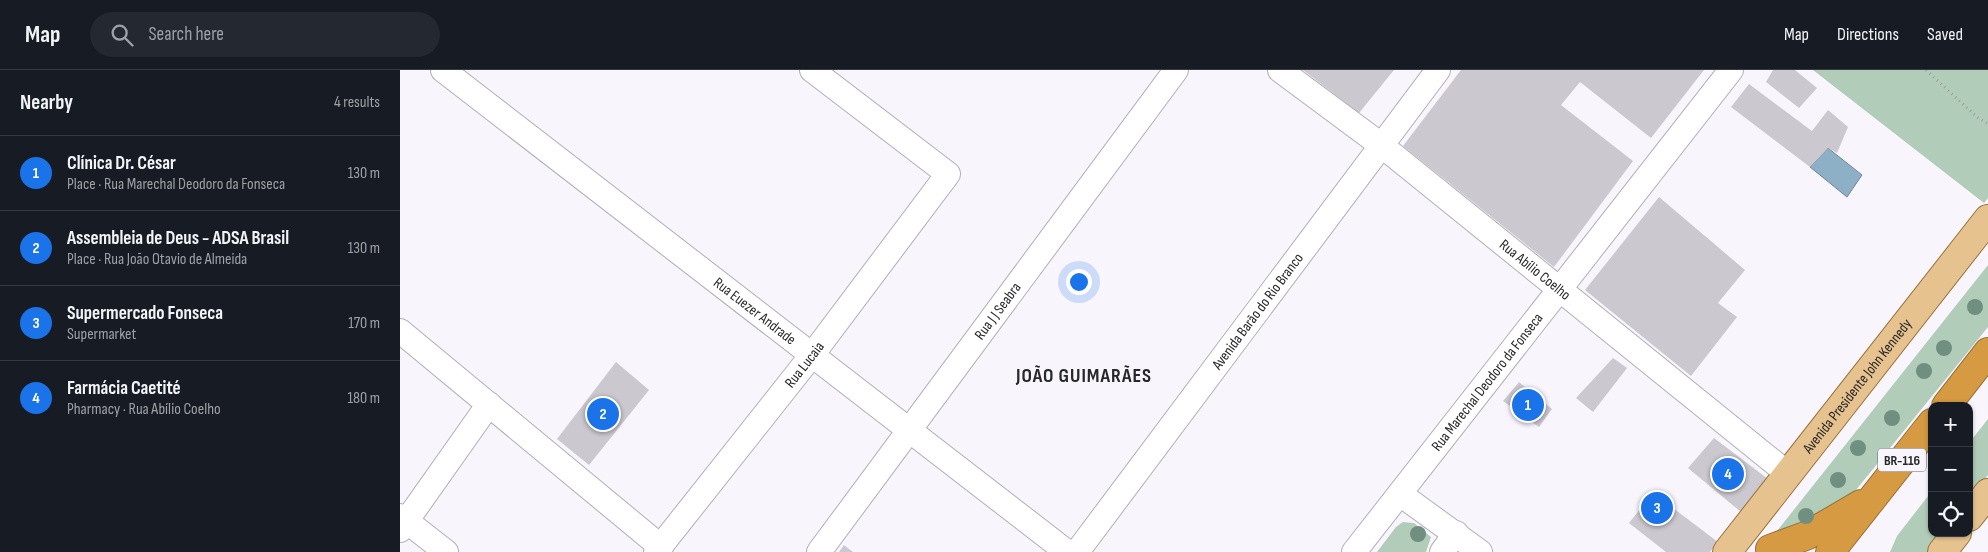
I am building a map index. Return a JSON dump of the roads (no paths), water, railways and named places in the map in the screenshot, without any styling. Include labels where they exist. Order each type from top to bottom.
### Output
[{"type":"highway","points":[[1949,402],[1988,352]]},
{"type":"highway","name":"BR-116","points":[[1830,552],[1928,428]]},
{"type":"highway","points":[[1773,550],[1808,535],[1873,498]]},
{"type":"highway","points":[[1854,552],[1873,498]]},
{"type":"main road","name":"Avenida Presidente John Kennedy","points":[[1734,543],[1988,219]]},
{"type":"main road","points":[[1973,512],[1988,493]]},
{"type":"main road","points":[[1942,552],[1953,537]]},
{"type":"main road","points":[[1734,543],[1773,550]]},
{"type":"street","name":"Rua Euezer Andrade","points":[[443,70],[1067,552]]},
{"type":"street","name":"Rua Lucaia","points":[[658,549],[812,355],[948,174],[812,70]]},
{"type":"street","name":"Rua J J Seabra","points":[[819,552],[1176,70]]},
{"type":"street","name":"Rua Abílio Coelho","points":[[1280,70],[1381,144],[1787,473]]},
{"type":"street","name":"Avenida Barão do Rio Branco","points":[[1077,552],[1438,70]]},
{"type":"street","name":"Rua Marechal Deodoro da Fonseca","points":[[1354,552],[1731,70]]},
{"type":"street","points":[[400,332],[488,404],[658,549]]},
{"type":"street","points":[[446,552],[402,522],[488,404]]},
{"type":"street","points":[[1400,494],[1480,552]]},
{"type":"street","points":[[1442,552],[1456,533]]},
{"type":"water","points":[[1828,148],[1862,175],[1847,197],[1810,167]]},
{"type":"place","name":"Clínica Dr. César","points":[[1528,405]]},
{"type":"place","name":"Assembleia de Deus - ADSA Brasil","points":[[603,414]]},
{"type":"place","name":"Farmácia Caetité","points":[[1728,474]]},
{"type":"place","name":"Supermercado Fonseca","points":[[1657,508]]},
{"type":"district","name":"JOÃO GUIMARÃES","points":[[1084,376]]}]
